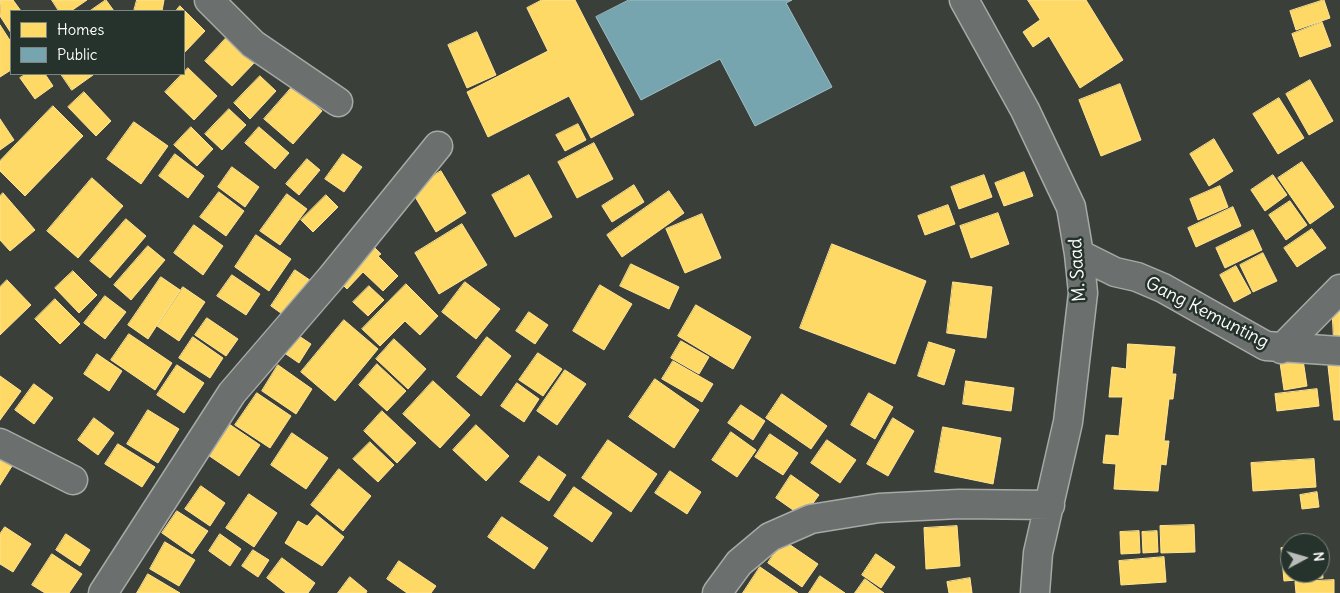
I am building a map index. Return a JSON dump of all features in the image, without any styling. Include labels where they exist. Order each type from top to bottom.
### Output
[{"type":"street","points":[[209,0],[252,44],[338,102]]},
{"type":"street","name":"M. Saad","points":[[964,0],[1025,110],[1071,206],[1079,254],[1083,293],[1068,422],[1038,553],[1035,593]]},
{"type":"street","points":[[103,593],[232,393],[331,278],[438,146]]},
{"type":"street","name":"Gang Kemunting","points":[[1079,254],[1115,272],[1137,277],[1163,288],[1243,335],[1266,346],[1281,349],[1340,351]]},
{"type":"street","points":[[1281,349],[1340,289]]},
{"type":"street","points":[[0,443],[73,480]]},
{"type":"street","points":[[717,593],[739,563],[770,538],[811,519],[879,508],[959,504],[1050,505]]},
{"type":"building: Homes","points":[[1,0],[13,0],[20,10],[10,10],[10,31],[0,16]]},
{"type":"building: Homes","points":[[52,0],[87,0],[72,10],[58,10]]},
{"type":"building: Homes","points":[[106,0],[113,10],[91,10]]},
{"type":"building: Homes","points":[[137,0],[164,0],[162,10],[134,10]]},
{"type":"building: Homes","points":[[542,0],[575,0],[634,115],[591,138],[569,96],[488,137],[467,92],[548,51],[527,8]]},
{"type":"building: Homes","points":[[1028,0],[1086,0],[1123,60],[1080,88],[1049,36],[1033,47],[1023,32],[1040,20]]},
{"type":"building: Homes","points":[[1324,0],[1330,18],[1296,30],[1290,11]]},
{"type":"building: Homes","points":[[185,11],[205,31],[185,52]]},
{"type":"building: Homes","points":[[1322,22],[1331,46],[1300,57],[1292,34]]},
{"type":"building: Homes","points":[[0,25],[10,40],[10,71],[0,77]]},
{"type":"building: Homes","points":[[477,32],[496,75],[467,88],[448,45]]},
{"type":"building: Homes","points":[[228,36],[255,62],[232,86],[205,61]]},
{"type":"building: Homes","points":[[188,68],[217,96],[194,120],[165,92],[181,75],[185,75],[185,71]]},
{"type":"building: Homes","points":[[24,75],[46,75],[53,86],[35,99],[20,78]]},
{"type":"building: Homes","points":[[62,75],[93,75],[72,90]]},
{"type":"building: Homes","points":[[260,76],[276,91],[250,119],[234,103]]},
{"type":"building: Homes","points":[[1310,80],[1333,121],[1309,135],[1286,94]]},
{"type":"building: Homes","points":[[1120,84],[1141,140],[1101,156],[1079,100]]},
{"type":"building: Homes","points":[[293,86],[322,111],[293,144],[264,119]]},
{"type":"building: Homes","points":[[84,92],[111,121],[96,136],[68,107]]},
{"type":"building: Homes","points":[[1279,98],[1304,138],[1278,154],[1253,114]]},
{"type":"building: Homes","points":[[53,106],[83,136],[25,196],[0,171],[0,161]]},
{"type":"building: Homes","points":[[229,109],[246,125],[222,150],[205,134]]},
{"type":"building: Homes","points":[[0,119],[14,140],[0,150]]},
{"type":"building: Homes","points":[[134,122],[168,146],[141,184],[107,159]]},
{"type":"building: Homes","points":[[578,124],[586,140],[565,151],[556,135]]},
{"type":"building: Homes","points":[[191,127],[213,149],[197,166],[174,145]]},
{"type":"building: Homes","points":[[259,127],[289,153],[275,169],[245,143]]},
{"type":"building: Homes","points":[[1214,139],[1233,171],[1209,186],[1190,154]]},
{"type":"building: Homes","points":[[594,143],[613,179],[577,198],[558,162]]},
{"type":"building: Homes","points":[[175,154],[204,176],[188,198],[159,176]]},
{"type":"building: Homes","points":[[343,154],[362,167],[344,192],[325,179]]},
{"type":"building: Homes","points":[[307,159],[320,170],[299,195],[286,184]]},
{"type":"building: Homes","points":[[1302,162],[1334,207],[1310,224],[1278,178]]},
{"type":"building: Homes","points":[[232,167],[259,187],[245,207],[218,187]]},
{"type":"building: Homes","points":[[441,171],[466,213],[436,232],[411,190]]},
{"type":"building: Homes","points":[[1024,172],[1033,196],[1004,206],[995,183]]},
{"type":"building: Homes","points":[[529,175],[552,217],[515,237],[492,195]]},
{"type":"building: Homes","points":[[984,175],[992,197],[959,209],[951,187]]},
{"type":"building: Homes","points":[[1273,175],[1287,195],[1265,211],[1251,190]]},
{"type":"building: Homes","points":[[92,178],[123,206],[78,258],[47,231]]},
{"type":"building: Homes","points":[[634,185],[644,202],[612,222],[602,206]]},
{"type":"building: Homes","points":[[1220,186],[1228,207],[1198,220],[1190,199]]},
{"type":"building: Homes","points":[[669,191],[684,213],[622,257],[607,235]]},
{"type":"building: Homes","points":[[219,192],[244,211],[226,236],[200,217]]},
{"type":"building: Homes","points":[[3,193],[35,230],[10,251],[0,240],[0,196]]},
{"type":"building: Homes","points":[[287,194],[307,209],[280,245],[260,231]]},
{"type":"building: Homes","points":[[326,195],[338,207],[313,232],[301,220]]},
{"type":"building: Homes","points":[[1290,201],[1307,225],[1286,240],[1269,215]]},
{"type":"building: Homes","points":[[948,205],[955,224],[925,235],[918,216]]},
{"type":"building: Homes","points":[[1233,207],[1241,226],[1196,247],[1188,228]]},
{"type":"building: Homes","points":[[998,213],[1009,244],[971,258],[960,226]]},
{"type":"building: Homes","points":[[702,214],[721,258],[685,273],[666,229]]},
{"type":"building: Homes","points":[[126,219],[146,236],[110,278],[90,261]]},
{"type":"building: Homes","points":[[462,224],[487,265],[439,294],[415,253]]},
{"type":"building: Homes","points":[[194,225],[223,246],[203,275],[174,253]]},
{"type":"building: Homes","points":[[1312,229],[1326,248],[1297,267],[1284,248]]},
{"type":"building: Homes","points":[[1253,230],[1262,250],[1225,268],[1216,248]]},
{"type":"building: Homes","points":[[256,235],[291,259],[269,291],[235,267]]},
{"type":"building: Homes","points":[[369,242],[381,254],[378,256],[398,276],[383,291],[363,272],[347,289],[335,277]]},
{"type":"building: Homes","points":[[832,244],[926,281],[895,364],[800,328]]},
{"type":"building: Homes","points":[[148,246],[165,260],[131,300],[114,285]]},
{"type":"building: Homes","points":[[1263,253],[1277,281],[1253,292],[1240,265]]},
{"type":"building: Homes","points":[[631,264],[679,287],[669,309],[620,286]]},
{"type":"building: Homes","points":[[1236,266],[1251,293],[1234,302],[1220,275]]},
{"type":"building: Homes","points":[[295,270],[317,285],[292,321],[271,306]]},
{"type":"building: Homes","points":[[73,271],[97,295],[79,313],[55,288]]},
{"type":"building: Homes","points":[[232,275],[260,294],[246,315],[217,296]]},
{"type":"building: Homes","points":[[161,277],[180,290],[148,339],[128,325]]},
{"type":"building: Homes","points":[[7,280],[31,305],[0,335],[0,287]]},
{"type":"building: Homes","points":[[465,282],[500,309],[476,339],[442,312]]},
{"type":"building: Homes","points":[[953,282],[992,287],[986,338],[947,333]]},
{"type":"building: Homes","points":[[406,284],[438,316],[420,335],[405,321],[380,346],[362,329]]},
{"type":"building: Homes","points":[[600,285],[632,304],[604,350],[573,331]]},
{"type":"building: Homes","points":[[369,286],[384,300],[368,316],[353,302]]},
{"type":"building: Homes","points":[[183,287],[205,302],[179,341],[157,326]]},
{"type":"building: Homes","points":[[105,296],[126,312],[105,339],[84,323]]},
{"type":"building: Homes","points":[[55,299],[80,324],[60,344],[35,319]]},
{"type":"building: Homes","points":[[1332,303],[1340,303],[1340,340],[1334,341]]},
{"type":"building: Homes","points":[[696,305],[751,337],[733,369],[678,336]]},
{"type":"building: Homes","points":[[529,312],[548,325],[535,344],[516,331]]},
{"type":"building: Homes","points":[[207,318],[238,339],[226,356],[195,335]]},
{"type":"building: Homes","points":[[344,320],[378,349],[335,401],[301,372]]},
{"type":"building: Homes","points":[[129,334],[172,363],[155,390],[111,360]]},
{"type":"building: Homes","points":[[296,334],[311,344],[299,363],[283,352]]},
{"type":"building: Homes","points":[[193,337],[223,358],[210,378],[179,358]]},
{"type":"building: Homes","points":[[487,337],[511,356],[481,396],[457,377]]},
{"type":"building: Homes","points":[[394,339],[426,369],[408,389],[376,359]]},
{"type":"building: Homes","points":[[681,341],[709,357],[699,374],[671,358]]},
{"type":"building: Homes","points":[[929,342],[955,350],[944,385],[918,376]]},
{"type":"building: Homes","points":[[1128,344],[1175,347],[1172,374],[1176,374],[1173,399],[1169,399],[1164,441],[1169,441],[1166,465],[1161,464],[1158,491],[1114,489],[1116,464],[1103,463],[1106,435],[1119,436],[1123,397],[1109,397],[1112,367],[1126,369]]},
{"type":"building: Homes","points":[[538,353],[562,369],[543,396],[519,380]]},
{"type":"building: Homes","points":[[1302,353],[1307,386],[1284,390],[1279,356]]},
{"type":"building: Homes","points":[[97,354],[122,371],[109,391],[84,374]]},
{"type":"building: Homes","points":[[673,361],[713,384],[702,402],[662,379]]},
{"type":"building: Homes","points":[[377,364],[406,391],[387,411],[359,385]]},
{"type":"building: Homes","points":[[177,365],[204,383],[184,413],[157,395]]},
{"type":"building: Homes","points":[[278,365],[312,389],[296,414],[262,391]]},
{"type":"building: Homes","points":[[1340,365],[1340,420],[1334,420],[1328,366]]},
{"type":"building: Homes","points":[[565,370],[586,384],[557,425],[537,411]]},
{"type":"building: Homes","points":[[0,376],[21,391],[0,420]]},
{"type":"building: Homes","points":[[655,379],[699,410],[674,448],[629,417]]},
{"type":"building: Homes","points":[[433,381],[470,415],[440,448],[403,414]]},
{"type":"building: Homes","points":[[966,381],[1014,388],[1011,411],[963,404]]},
{"type":"building: Homes","points":[[517,383],[539,399],[524,422],[501,406]]},
{"type":"building: Homes","points":[[34,384],[53,398],[34,424],[15,410]]},
{"type":"building: Homes","points":[[1317,389],[1319,406],[1277,411],[1275,394]]},
{"type":"building: Homes","points":[[257,393],[291,416],[270,448],[235,425]]},
{"type":"building: Homes","points":[[869,393],[893,407],[875,439],[851,425]]},
{"type":"building: Homes","points":[[782,394],[827,426],[811,449],[766,418]]},
{"type":"building: Homes","points":[[741,405],[765,421],[753,440],[728,423]]},
{"type":"building: Homes","points":[[148,410],[179,429],[158,463],[127,444]]},
{"type":"building: Homes","points":[[382,411],[416,443],[397,463],[364,431]]},
{"type":"building: Homes","points":[[94,418],[114,433],[98,455],[78,440]]},
{"type":"building: Homes","points":[[893,418],[914,431],[888,476],[867,464]]},
{"type":"building: Homes","points":[[229,424],[260,445],[239,476],[208,455]]},
{"type":"building: Homes","points":[[476,425],[509,456],[486,481],[453,450]]},
{"type":"building: Homes","points":[[943,427],[1001,438],[993,484],[935,472]]},
{"type":"building: Homes","points":[[731,432],[756,450],[737,477],[712,460]]},
{"type":"building: Homes","points":[[292,433],[328,458],[306,489],[271,465]]},
{"type":"building: Homes","points":[[770,434],[798,453],[783,475],[755,457]]},
{"type":"building: Homes","points":[[608,440],[657,474],[631,512],[582,478]]},
{"type":"building: Homes","points":[[827,440],[856,460],[840,483],[811,463]]},
{"type":"building: Homes","points":[[370,442],[394,465],[378,482],[353,459]]},
{"type":"building: Homes","points":[[118,444],[155,467],[142,487],[105,464]]},
{"type":"building: Homes","points":[[0,454],[14,463],[0,485]]},
{"type":"building: Homes","points":[[539,456],[566,475],[549,501],[520,482]]},
{"type":"building: Homes","points":[[1314,459],[1316,487],[1253,491],[1251,463]]},
{"type":"building: Homes","points":[[339,469],[371,496],[343,531],[311,505]]},
{"type":"building: Homes","points":[[670,471],[701,492],[687,514],[655,493]]},
{"type":"building: Homes","points":[[791,475],[819,495],[803,517],[776,498]]},
{"type":"building: Homes","points":[[201,486],[225,503],[210,526],[185,509]]},
{"type":"building: Homes","points":[[574,487],[612,513],[592,542],[554,516]]},
{"type":"building: Homes","points":[[1317,492],[1319,507],[1302,509],[1300,495]]},
{"type":"building: Homes","points":[[249,494],[277,513],[254,547],[226,528]]},
{"type":"building: Homes","points":[[177,511],[208,531],[192,554],[162,533]]},
{"type":"building: Homes","points":[[317,515],[344,537],[322,566],[285,543],[298,521],[307,526]]},
{"type":"building: Homes","points":[[502,517],[548,548],[534,569],[488,537]]},
{"type":"building: Homes","points":[[1194,525],[1195,552],[1161,553],[1160,526]]},
{"type":"building: Homes","points":[[957,526],[960,566],[926,569],[924,528]]},
{"type":"building: Homes","points":[[5,527],[31,544],[13,572],[0,564],[0,534]]},
{"type":"building: Homes","points":[[1139,531],[1140,553],[1121,554],[1120,532]]},
{"type":"building: Homes","points":[[1157,531],[1158,552],[1143,553],[1142,532]]},
{"type":"building: Homes","points":[[66,534],[90,550],[80,566],[56,550]]},
{"type":"building: Homes","points":[[220,534],[241,549],[230,566],[209,551]]},
{"type":"building: Homes","points":[[783,540],[818,564],[802,587],[768,563]]},
{"type":"building: Homes","points":[[165,542],[195,560],[179,586],[150,569]]},
{"type":"building: Homes","points":[[253,550],[269,560],[258,577],[242,566]]},
{"type":"building: Homes","points":[[52,554],[82,574],[69,593],[45,593],[32,585]]},
{"type":"building: Homes","points":[[876,554],[895,567],[881,588],[862,575]]},
{"type":"building: Homes","points":[[1164,557],[1166,582],[1121,585],[1119,561]]},
{"type":"building: Homes","points":[[282,558],[315,583],[308,593],[286,593],[267,578]]},
{"type":"building: Homes","points":[[399,561],[436,586],[431,593],[407,593],[387,579]]},
{"type":"building: Homes","points":[[760,567],[798,593],[743,593]]},
{"type":"building: Homes","points":[[148,574],[180,593],[137,593]]},
{"type":"building: Homes","points":[[820,576],[845,593],[809,593]]},
{"type":"building: Homes","points":[[350,577],[367,591],[366,593],[338,593]]},
{"type":"building: Homes","points":[[970,578],[972,593],[949,593],[947,582]]},
{"type":"building: Homes","points":[[865,579],[884,593],[855,593]]},
{"type":"building: Homes","points":[[1330,580],[1334,580],[1334,593],[1296,593],[1295,583],[1330,583]]},
{"type":"building: Public","points":[[629,0],[792,0],[786,3],[832,87],[755,126],[720,59],[641,100],[596,17]]}]
